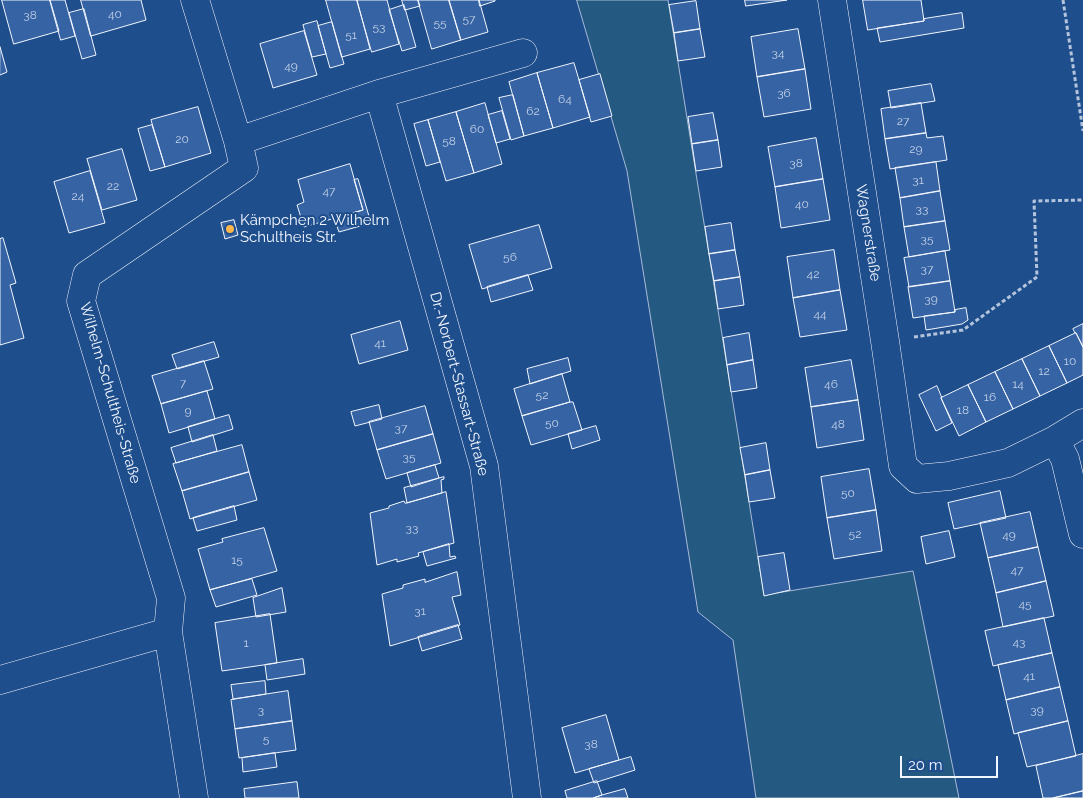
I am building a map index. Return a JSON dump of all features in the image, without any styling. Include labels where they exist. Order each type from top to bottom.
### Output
[{"type":"street","name":"Wilhelm-Schultheis-Straße","points":[[168,632],[172,598],[80,301],[87,275],[244,168],[238,141],[195,0]]},
{"type":"street","name":"Wagnerstraße","points":[[832,0],[886,341],[902,466],[917,479],[949,476],[1008,463],[1055,440]]},
{"type":"street","points":[[238,141],[379,94],[523,53]]},
{"type":"street","name":"Dr.-Norbert-Stassart-Straße","points":[[379,94],[484,466],[527,798]]},
{"type":"street","points":[[1083,423],[1055,440],[1065,459],[1083,534]]},
{"type":"street","points":[[0,680],[168,632],[194,798]]},
{"type":"path","points":[[1063,0],[1083,130]]},
{"type":"path","points":[[886,341],[963,330],[1037,277],[1034,201],[1083,200]]},
{"type":"shaded area","points":[[577,0],[668,0],[764,595],[913,571],[959,798],[756,798],[733,640],[698,612],[627,171]]},
{"type":"building","points":[[2,0],[50,0],[59,31],[14,44]]},
{"type":"building","points":[[50,0],[65,0],[75,36],[61,40]]},
{"type":"building","points":[[81,0],[141,0],[146,20],[91,36]]},
{"type":"building","points":[[326,0],[357,0],[370,49],[342,57]]},
{"type":"building","points":[[357,0],[387,0],[399,44],[372,52]]},
{"type":"building","points":[[402,0],[418,0],[420,6],[405,10]]},
{"type":"building","points":[[418,0],[449,0],[461,40],[432,49]]},
{"type":"building","points":[[449,0],[479,0],[488,32],[461,40]]},
{"type":"building","points":[[479,0],[495,0],[495,1],[480,6]]},
{"type":"building","points":[[745,0],[787,0],[746,6]]},
{"type":"building","points":[[863,0],[921,0],[924,21],[868,30]]},
{"type":"building","points":[[696,1],[700,29],[674,33],[669,5]]},
{"type":"building","points":[[404,5],[416,47],[402,51],[389,10]]},
{"type":"building","points":[[84,9],[96,55],[82,59],[69,13]]},
{"type":"building","points":[[962,13],[964,28],[880,42],[877,28]]},
{"type":"building","points":[[317,21],[326,54],[312,57],[303,25]]},
{"type":"building","points":[[332,22],[344,64],[330,68],[318,26]]},
{"type":"building","points":[[700,29],[705,57],[678,61],[674,33]]},
{"type":"building","points":[[798,29],[805,69],[757,77],[751,37]]},
{"type":"building","points":[[304,31],[317,75],[273,88],[260,44]]},
{"type":"building","points":[[0,47],[7,72],[0,75]]},
{"type":"building","points":[[574,63],[590,117],[553,128],[537,73]]},
{"type":"building","points":[[805,69],[811,109],[764,117],[757,77]]},
{"type":"building","points":[[537,73],[553,128],[524,136],[509,82]]},
{"type":"building","points":[[600,74],[612,116],[591,122],[579,80]]},
{"type":"building","points":[[931,84],[935,101],[891,108],[888,91]]},
{"type":"building","points":[[513,95],[524,136],[511,140],[499,98]]},
{"type":"building","points":[[485,103],[502,164],[474,173],[456,112]]},
{"type":"building","points":[[921,103],[926,133],[885,139],[881,109]]},
{"type":"building","points":[[198,107],[211,153],[165,167],[151,120]]},
{"type":"building","points":[[502,111],[510,139],[496,143],[488,115]]},
{"type":"building","points":[[456,112],[474,173],[446,181],[428,120]]},
{"type":"building","points":[[713,113],[718,140],[692,144],[688,117]]},
{"type":"building","points":[[428,120],[440,162],[426,166],[414,124]]},
{"type":"building","points":[[152,125],[165,167],[150,171],[138,129]]},
{"type":"building","points":[[926,133],[927,138],[943,136],[947,160],[890,169],[885,139]]},
{"type":"building","points":[[816,138],[823,179],[775,187],[768,147]]},
{"type":"building","points":[[718,140],[722,167],[696,171],[692,144]]},
{"type":"building","points":[[122,149],[137,200],[102,210],[87,159]]},
{"type":"building","points":[[936,162],[940,191],[900,198],[895,168]]},
{"type":"building","points":[[350,164],[363,210],[304,227],[297,205],[304,202],[298,180]]},
{"type":"building","points":[[90,171],[105,223],[69,233],[54,182]]},
{"type":"building","points":[[358,179],[371,223],[339,232],[334,218],[363,210],[354,180]]},
{"type":"building","points":[[823,179],[830,220],[781,228],[775,187]]},
{"type":"building","points":[[940,191],[945,221],[904,227],[900,198]]},
{"type":"building","name":"Kämpchen 2 Wilhelm Schultheis Str.","points":[[234,220],[238,235],[225,239],[221,223]]},
{"type":"building","points":[[945,221],[950,250],[909,257],[904,227]]},
{"type":"building","points":[[731,223],[735,250],[709,254],[705,227]]},
{"type":"building","points":[[539,225],[552,268],[482,289],[469,245]]},
{"type":"building","points":[[3,238],[16,283],[10,285],[24,338],[0,345],[0,239]]},
{"type":"building","points":[[735,250],[740,277],[714,281],[709,254]]},
{"type":"building","points":[[834,250],[840,290],[793,298],[787,257]]},
{"type":"building","points":[[945,251],[950,281],[909,287],[904,258]]},
{"type":"building","points":[[528,275],[533,290],[491,302],[487,287]]},
{"type":"building","points":[[740,277],[744,305],[718,309],[714,281]]},
{"type":"building","points":[[950,281],[955,312],[913,318],[908,287]]},
{"type":"building","points":[[840,290],[847,330],[800,337],[793,298]]},
{"type":"building","points":[[966,308],[968,320],[962,324],[926,330],[924,316],[955,312],[955,310]]},
{"type":"building","points":[[400,321],[408,350],[359,364],[351,335]]},
{"type":"building","points":[[1083,324],[1083,347],[1073,329]]},
{"type":"building","points":[[749,333],[753,360],[727,365],[723,338]]},
{"type":"building","points":[[1076,333],[1083,347],[1083,375],[1067,383],[1049,346]]},
{"type":"building","points":[[214,342],[219,357],[177,369],[172,355]]},
{"type":"building","points":[[1049,346],[1067,383],[1040,396],[1022,359]]},
{"type":"building","points":[[568,358],[571,371],[530,384],[527,369]]},
{"type":"building","points":[[1022,359],[1040,396],[1013,409],[995,372]]},
{"type":"building","points":[[753,360],[757,388],[731,392],[727,365]]},
{"type":"building","points":[[851,360],[858,400],[811,407],[805,368]]},
{"type":"building","points":[[204,361],[213,389],[161,404],[152,376]]},
{"type":"building","points":[[995,372],[1013,409],[986,422],[968,385]]},
{"type":"building","points":[[562,374],[570,402],[522,416],[514,389]]},
{"type":"building","points":[[968,385],[986,422],[959,436],[941,398]]},
{"type":"building","points":[[937,386],[952,423],[936,431],[919,395]]},
{"type":"building","points":[[207,391],[215,419],[169,433],[161,404]]},
{"type":"building","points":[[858,400],[864,440],[817,448],[811,407]]},
{"type":"building","points":[[573,402],[582,430],[531,445],[522,416]]},
{"type":"building","points":[[379,405],[382,419],[355,426],[351,412]]},
{"type":"building","points":[[425,406],[433,434],[377,450],[369,422]]},
{"type":"building","points":[[229,415],[233,429],[192,442],[188,427]]},
{"type":"building","points":[[596,426],[600,440],[572,449],[568,434]]},
{"type":"building","points":[[433,434],[441,463],[386,479],[377,450]]},
{"type":"building","points":[[213,435],[217,451],[176,463],[171,448]]},
{"type":"building","points":[[766,443],[770,470],[745,475],[740,448]]},
{"type":"building","points":[[242,445],[249,472],[182,491],[173,464]]},
{"type":"building","points":[[435,465],[439,478],[411,487],[407,473]]},
{"type":"building","points":[[869,469],[876,510],[827,518],[821,477]]},
{"type":"building","points":[[770,470],[775,498],[749,502],[745,475]]},
{"type":"building","points":[[249,472],[257,500],[190,519],[182,491]]},
{"type":"building","points":[[444,477],[441,480],[442,493],[407,503],[404,488]]},
{"type":"building","points":[[1000,491],[1006,518],[954,529],[948,503]]},
{"type":"building","points":[[446,492],[454,543],[418,553],[419,556],[397,562],[397,559],[377,565],[370,513],[389,508],[389,506],[404,501],[405,503]]},
{"type":"building","points":[[234,506],[237,520],[197,531],[193,518]]},
{"type":"building","points":[[876,510],[882,551],[834,559],[827,518]]},
{"type":"building","points":[[1030,512],[1038,547],[988,558],[980,523]]},
{"type":"building","points":[[264,528],[277,571],[210,590],[198,549],[223,542],[222,539]]},
{"type":"building","points":[[949,531],[955,557],[926,564],[921,537]]},
{"type":"building","points":[[449,544],[450,557],[455,556],[456,558],[427,566],[423,552]]},
{"type":"building","points":[[1038,547],[1046,581],[996,593],[988,558]]},
{"type":"building","points":[[784,553],[790,590],[764,596],[758,557]]},
{"type":"building","points":[[457,572],[461,595],[452,597],[460,625],[390,646],[382,594],[403,588],[403,585],[425,579],[425,582]]},
{"type":"building","points":[[252,579],[257,595],[216,607],[210,590]]},
{"type":"building","points":[[1046,581],[1054,616],[1003,627],[996,593]]},
{"type":"building","points":[[282,588],[286,612],[256,617],[253,598]]},
{"type":"building","points":[[270,614],[277,663],[222,671],[215,623]]},
{"type":"building","points":[[1044,618],[1052,653],[993,666],[985,631]]},
{"type":"building","points":[[458,625],[462,639],[422,651],[418,637]]},
{"type":"building","points":[[1052,653],[1060,687],[1006,700],[998,665]]},
{"type":"building","points":[[303,659],[305,674],[267,680],[265,665]]},
{"type":"building","points":[[265,681],[266,694],[233,699],[231,685]]},
{"type":"building","points":[[1060,687],[1068,721],[1014,734],[1006,700]]},
{"type":"building","points":[[288,691],[292,721],[235,729],[231,700]]},
{"type":"building","points":[[606,715],[619,760],[575,773],[562,728]]},
{"type":"building","points":[[292,721],[296,750],[239,758],[235,729]]},
{"type":"building","points":[[1068,721],[1076,756],[1027,767],[1018,733]]},
{"type":"building","points":[[275,753],[277,767],[243,772],[242,758]]},
{"type":"building","points":[[1083,754],[1083,791],[1053,798],[1043,798],[1036,766]]},
{"type":"building","points":[[631,757],[635,770],[594,783],[589,769]]},
{"type":"building","points":[[597,781],[602,795],[593,798],[567,798],[565,791]]},
{"type":"building","points":[[297,782],[299,798],[245,798],[244,789]]},
{"type":"building","points":[[625,789],[628,798],[593,798],[602,795]]},
{"type":"building","points":[[1083,791],[1083,798],[1053,798]]},
{"type":"place","name":"Kämpchen 2 Wilhelm Schultheis Str.","points":[[230,229]]}]
